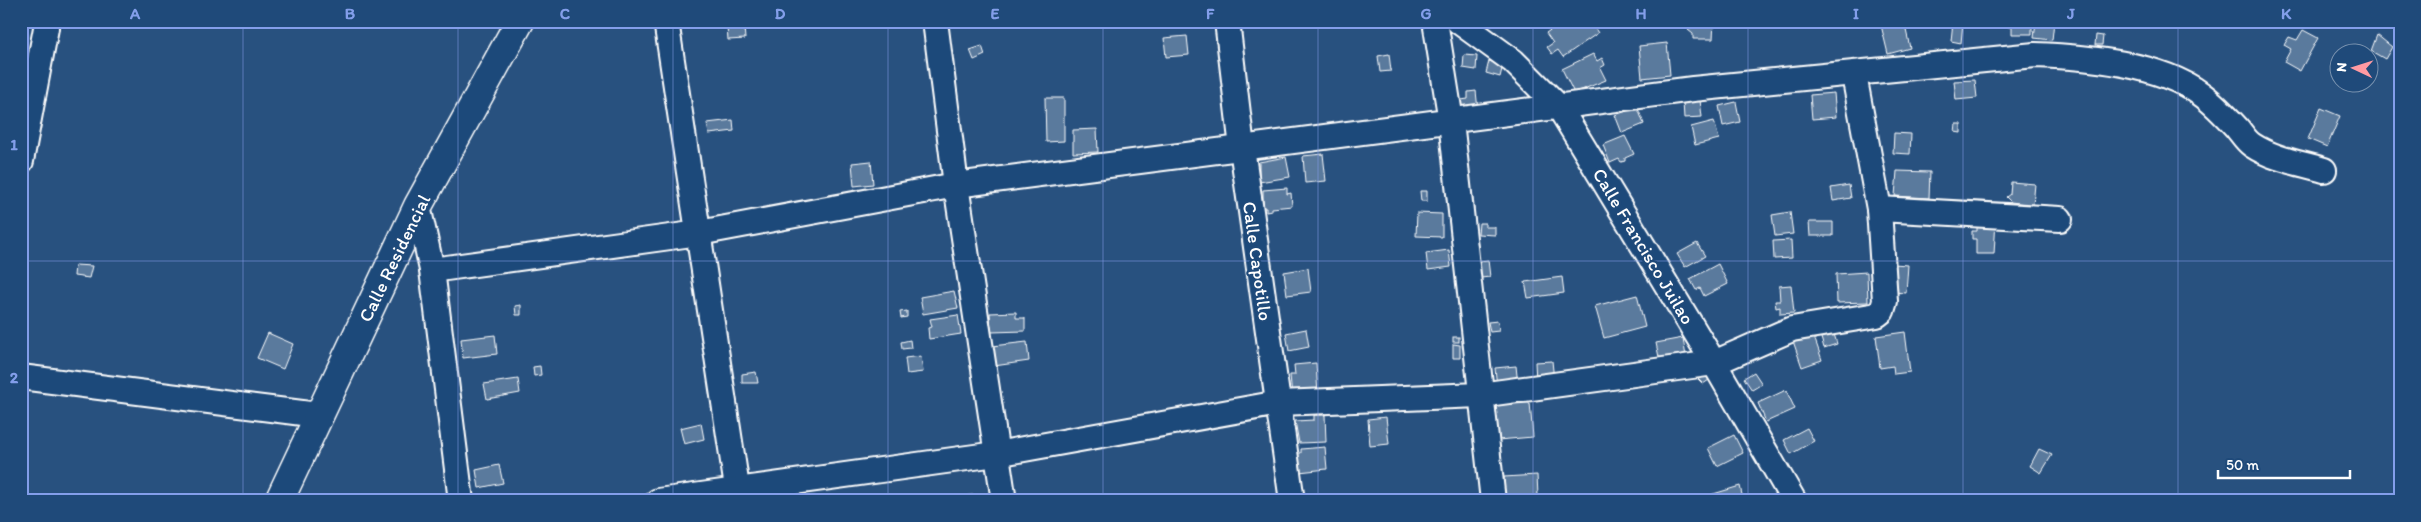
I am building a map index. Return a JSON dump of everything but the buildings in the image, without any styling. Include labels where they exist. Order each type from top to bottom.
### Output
[{"type":"main road","name":"Calle Residencial","points":[[279,501],[418,206],[520,21]]},
{"type":"street","points":[[666,21],[700,233],[738,495]]},
{"type":"street","points":[[935,21],[956,184],[1004,501]]},
{"type":"street","name":"Calle Capotillo","points":[[1227,21],[1242,148],[1292,501]]},
{"type":"street","points":[[1435,21],[1451,121],[1493,501]]},
{"type":"street","name":"Calle Francisco Juilao","points":[[1458,21],[1513,61],[1559,107],[1714,363],[1794,501]]},
{"type":"street","points":[[21,161],[46,28]]},
{"type":"street","points":[[432,270],[700,233],[956,184],[1693,89],[1854,75],[2036,55],[2078,57],[2117,63],[2180,81],[2201,93],[2218,108],[2250,144],[2267,154],[2324,170]]},
{"type":"street","points":[[658,501],[738,495],[996,454],[1279,403],[1480,395],[1714,363],[1792,329],[1867,317],[1882,311],[1885,301],[1879,209],[1854,75]]},
{"type":"street","points":[[418,206],[432,270],[461,501]]},
{"type":"street","points":[[1879,209],[2060,219]]},
{"type":"street","points":[[21,377],[318,415]]}]
